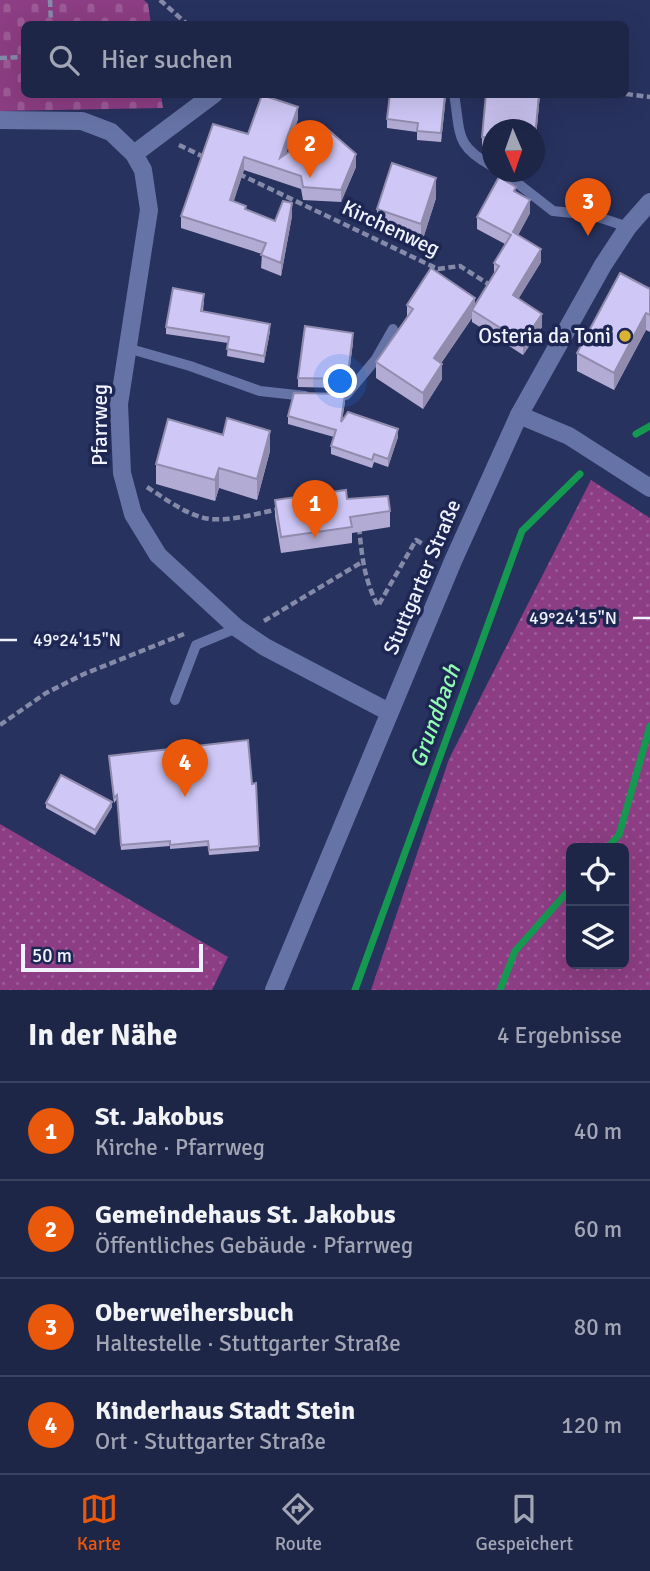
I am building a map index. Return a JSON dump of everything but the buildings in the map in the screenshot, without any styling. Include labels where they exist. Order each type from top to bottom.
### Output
[{"type":"street","points":[[0,120],[82,121],[111,132],[134,154],[209,98]]},
{"type":"street","name":"Pfarrweg","points":[[134,154],[143,170],[149,210],[119,404],[122,473],[133,514],[158,555],[241,630],[265,647],[389,712]]},
{"type":"street","name":"Stuttgarter Straße","points":[[274,990],[453,561],[519,415],[603,265],[628,227],[650,202]]},
{"type":"street","points":[[519,415],[569,436],[650,488]]},
{"type":"lane","points":[[455,98],[462,144],[482,161]]},
{"type":"lane","points":[[516,182],[553,211],[592,215],[628,227]]},
{"type":"lane","points":[[127,348],[190,366],[260,391],[346,396],[376,359],[393,329]]},
{"type":"lane","points":[[175,700],[196,645],[241,630]]},
{"type":"path","points":[[50,0],[51,21]]},
{"type":"path","points":[[160,0],[184,21]]},
{"type":"path","points":[[0,58],[21,57]]},
{"type":"path","points":[[629,94],[650,97]]},
{"type":"path","points":[[159,136],[216,163]]},
{"type":"path","name":"Kirchenweg","points":[[228,169],[438,268],[460,266],[496,289]]},
{"type":"path","points":[[122,473],[205,518],[284,509]]},
{"type":"path","points":[[359,526],[362,562],[378,607],[415,540],[453,561]]},
{"type":"path","points":[[241,630],[362,562]]},
{"type":"path","points":[[0,726],[46,693],[84,674],[186,633]]},
{"type":"green space","points":[[0,0],[144,0],[148,4],[151,21],[21,21],[21,98],[161,98],[163,108],[0,111]]},
{"type":"green space","points":[[591,480],[650,518],[650,990],[371,990],[449,759]]},
{"type":"green space","points":[[0,824],[228,957],[212,990],[0,990]]},
{"type":"waterway","name":"Grundbach","points":[[636,434],[650,426]]},
{"type":"waterway","name":"Grundbach","points":[[355,990],[522,531],[580,474]]},
{"type":"waterway","points":[[612,843],[619,835],[650,726]]},
{"type":"waterway","points":[[500,990],[515,951],[566,894]]},
{"type":"place","name":"Gemeindehaus St. Jakobus","points":[[310,178]]},
{"type":"place","name":"Oberweihersbuch","points":[[588,236]]},
{"type":"place","name":"Osteria da Toni","points":[[625,336]]},
{"type":"place","name":"St. Jakobus","points":[[315,538]]},
{"type":"place","name":"Kinderhaus Stadt Stein","points":[[185,797]]}]
